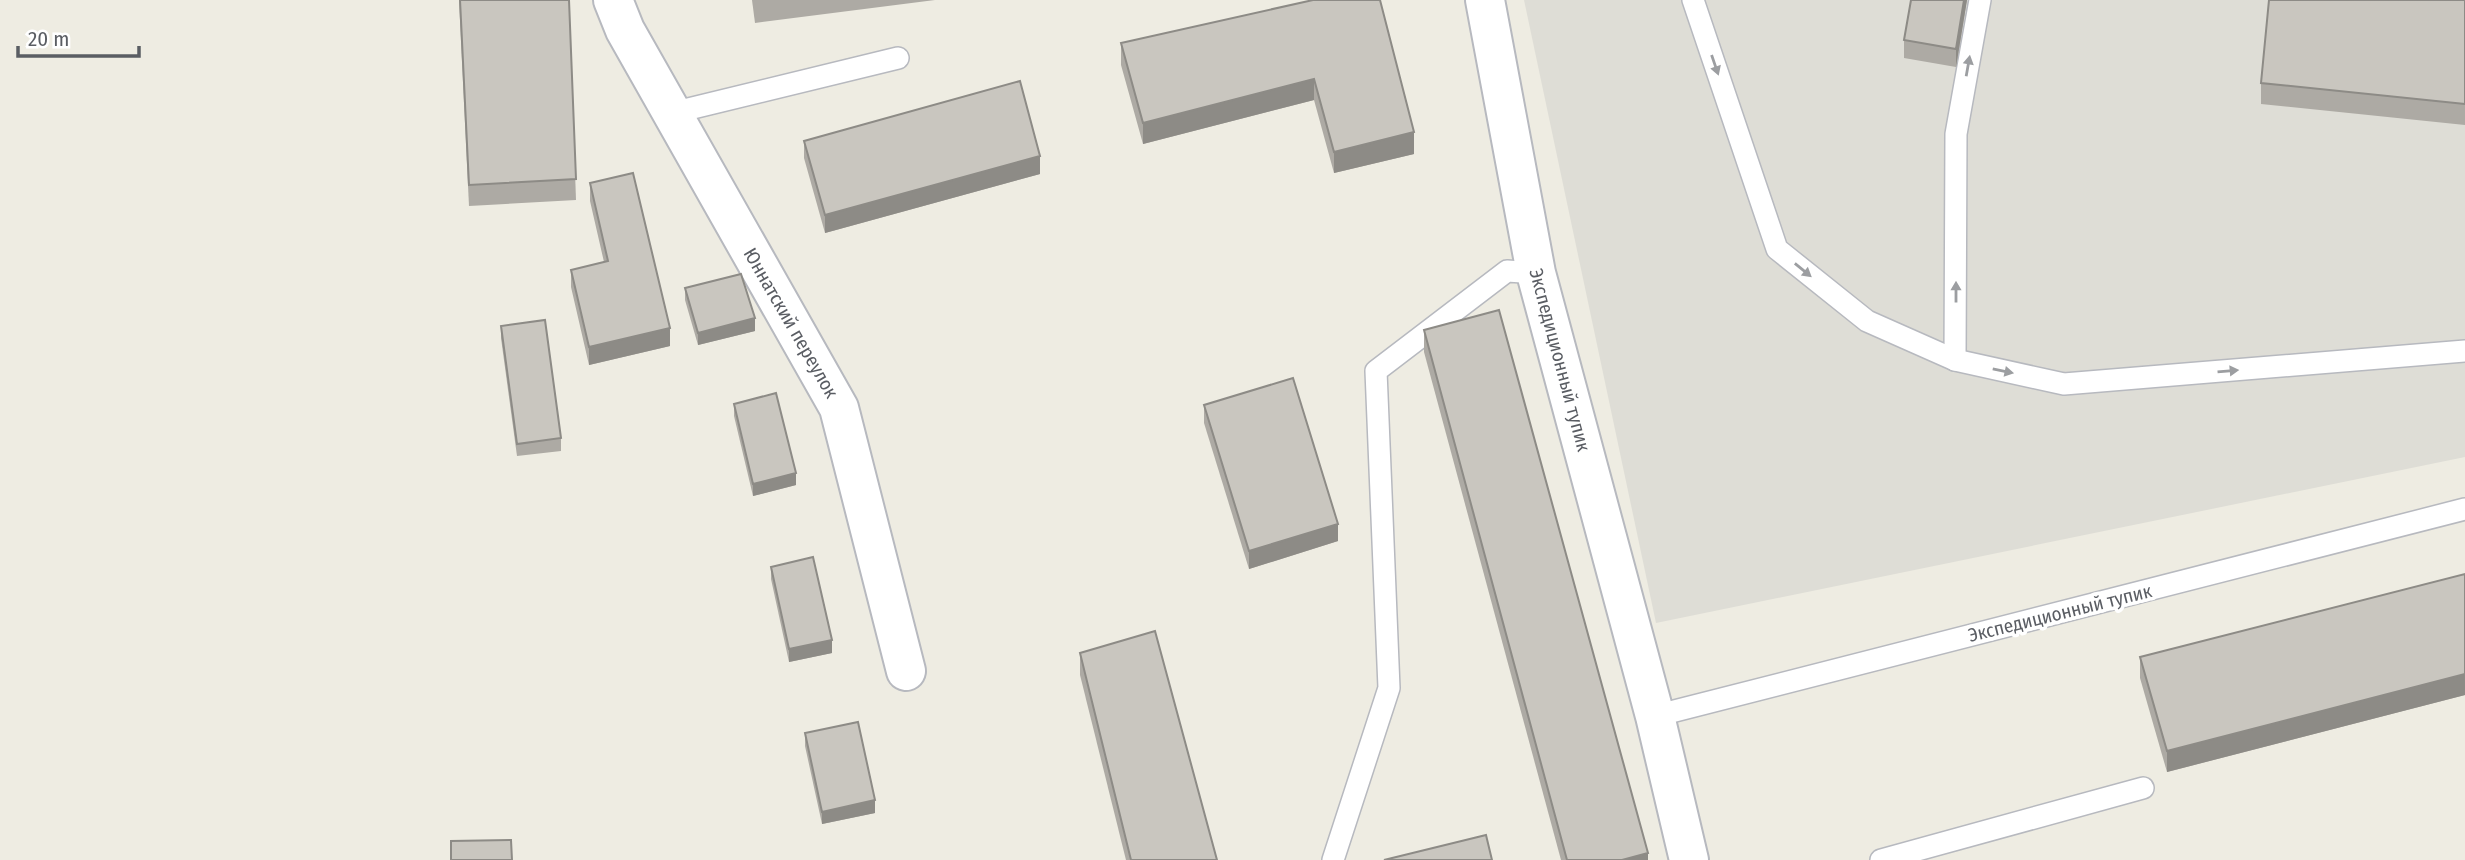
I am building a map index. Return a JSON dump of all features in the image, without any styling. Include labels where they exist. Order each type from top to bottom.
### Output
[{"type":"street","name":"Юннатский переулок","points":[[614,0],[625,30],[839,408],[906,671]]},
{"type":"street","name":"Экспедиционный тупик","points":[[1485,0],[1536,273],[1655,716],[1689,860]]},
{"type":"lane","points":[[1693,0],[1777,249],[1867,321],[1955,360],[2064,384],[2465,351]]},
{"type":"lane","points":[[1955,360],[1956,134],[1980,0]]},
{"type":"lane","points":[[672,113],[898,58]]},
{"type":"lane","points":[[1333,860],[1389,688],[1376,371],[1507,271],[1536,273]]},
{"type":"lane","name":"Экспедиционный тупик","points":[[1655,716],[2465,509]]},
{"type":"lane","points":[[1881,860],[2143,788]]},
{"type":"shaded area","points":[[1524,0],[2465,0],[2465,457],[1656,623]]},
{"type":"building","points":[[460,0],[569,0],[576,179],[469,185]]},
{"type":"building","points":[[1313,0],[1380,0],[1414,132],[1334,152],[1314,79],[1143,123],[1121,43]]},
{"type":"building","points":[[1911,0],[1964,0],[1956,49],[1904,40]]},
{"type":"building","points":[[2269,0],[2465,0],[2465,104],[2261,83]]},
{"type":"building","points":[[1020,81],[1040,156],[825,215],[804,141]]},
{"type":"building","points":[[633,173],[670,328],[589,347],[571,270],[608,261],[590,183]]},
{"type":"building","points":[[741,274],[755,318],[698,333],[685,288]]},
{"type":"building","points":[[1499,310],[1648,853],[1622,860],[1567,860],[1424,330]]},
{"type":"building","points":[[545,320],[561,438],[517,444],[501,326]]},
{"type":"building","points":[[1293,378],[1338,524],[1249,551],[1204,405]]},
{"type":"building","points":[[776,393],[796,473],[753,484],[734,404]]},
{"type":"building","points":[[813,557],[832,640],[789,649],[771,567]]},
{"type":"building","points":[[2465,574],[2465,674],[2167,751],[2140,657]]},
{"type":"building","points":[[1155,631],[1217,860],[1131,860],[1080,653]]},
{"type":"building","points":[[858,722],[875,800],[822,812],[805,733]]},
{"type":"building","points":[[1486,835],[1492,860],[1384,860]]},
{"type":"building","points":[[511,840],[512,860],[451,860],[451,841]]}]
